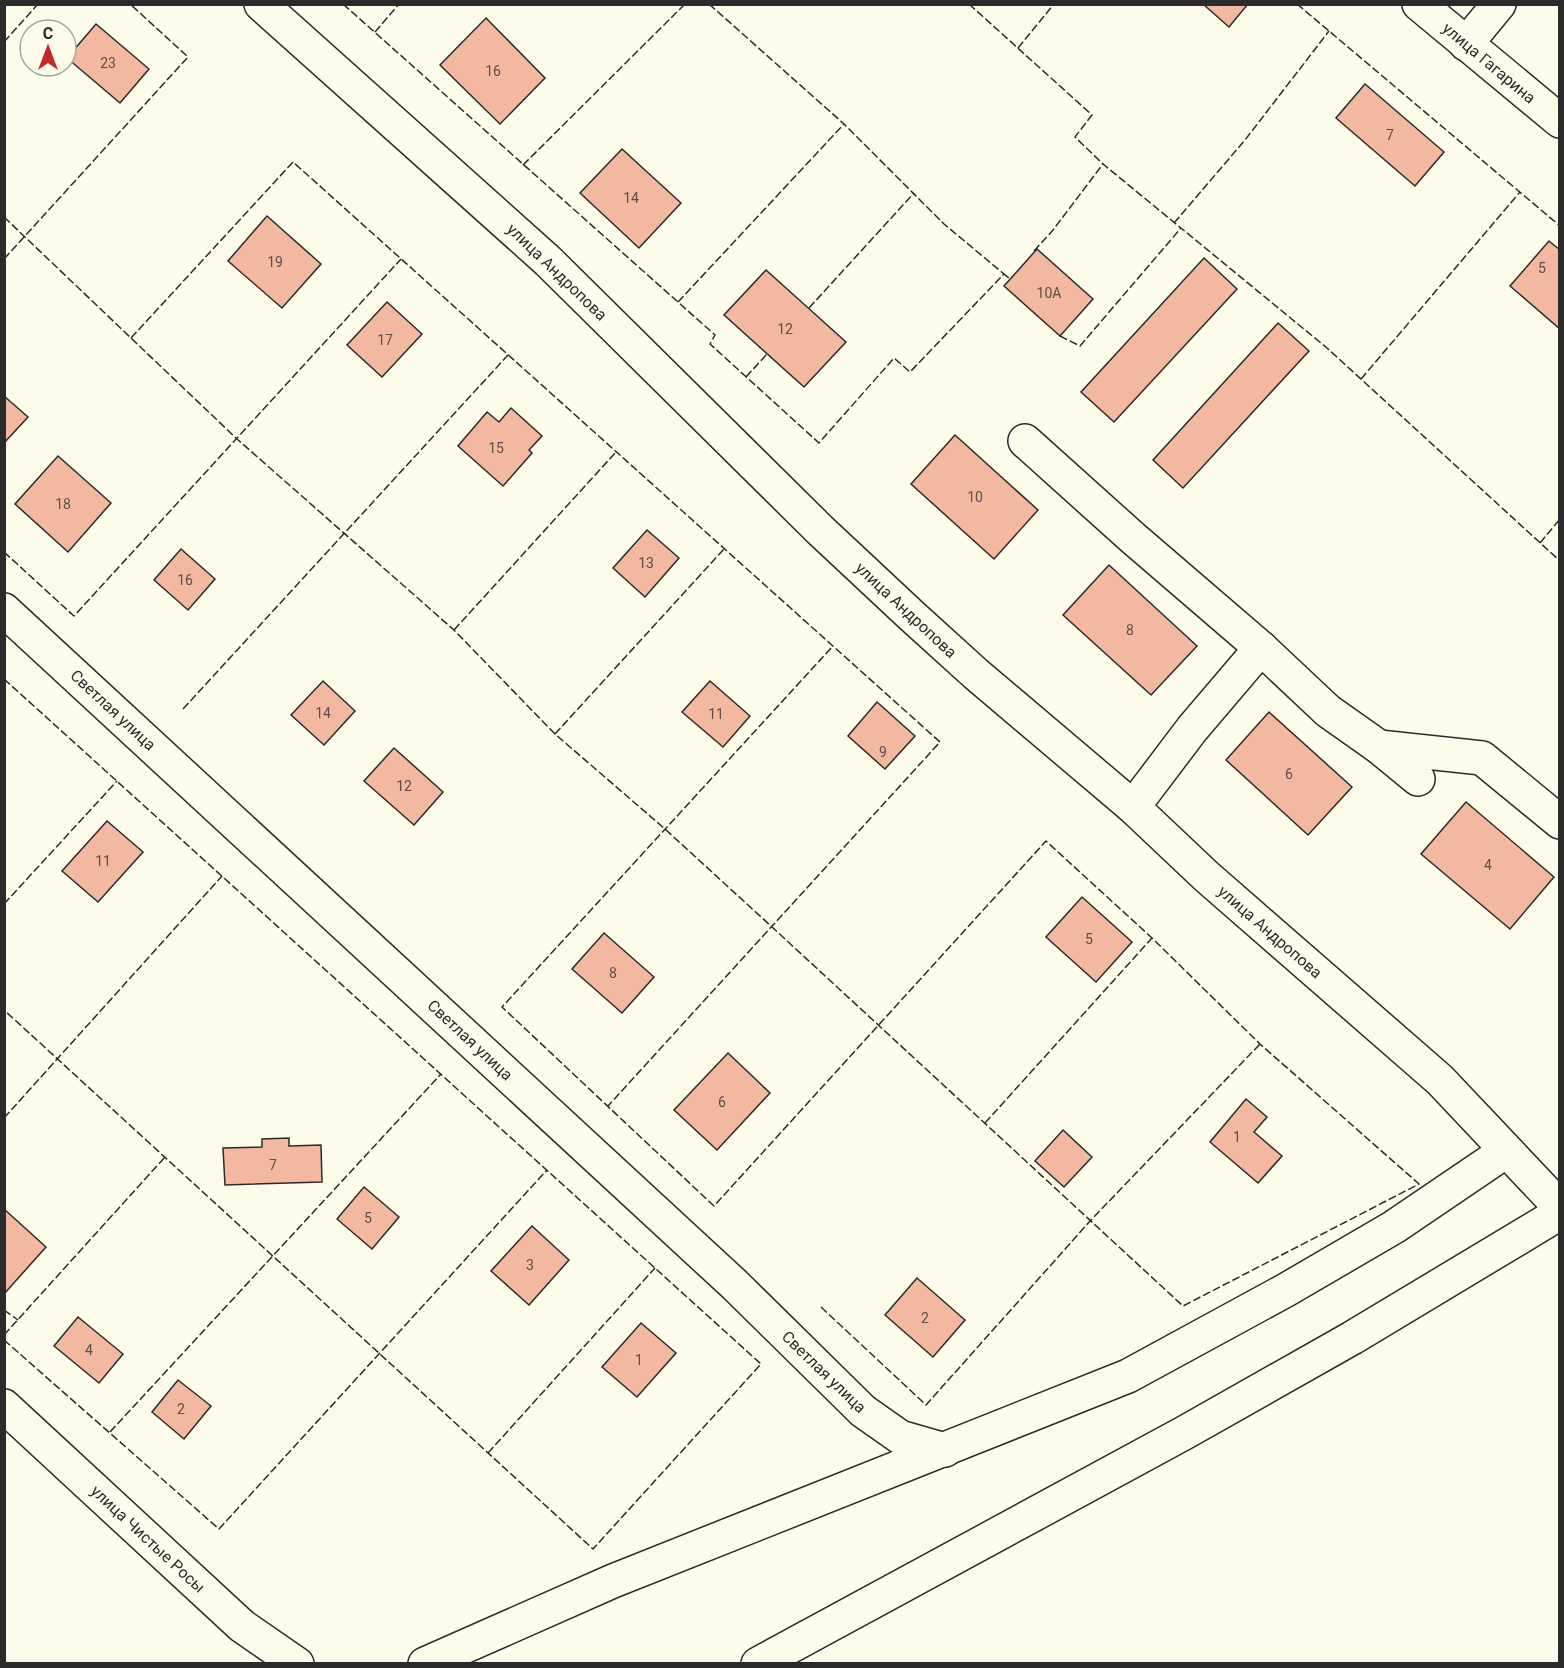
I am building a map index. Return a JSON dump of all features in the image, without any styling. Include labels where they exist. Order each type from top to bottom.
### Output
[{"type":"street","name":"улица Андропова","points":[[261,4],[548,261],[811,522],[912,616],[976,674],[1133,807],[1206,876],[1440,1080],[1560,1207]]},
{"type":"street","name":"улица Гагарина","points":[[1419,4],[1560,121]]},
{"type":"street","points":[[1466,44],[1499,4]]},
{"type":"street","points":[[1025,441],[1261,648],[1328,711],[1379,747],[1418,779]]},
{"type":"street","name":"Светлая улица","points":[[4,610],[735,1285],[863,1411],[900,1437],[945,1450]]},
{"type":"street","points":[[1133,807],[1192,729],[1261,648]]},
{"type":"street","points":[[1379,747],[1482,758],[1560,822]]},
{"type":"street","points":[[425,1664],[614,1581],[1128,1376],[1286,1290],[1394,1227],[1506,1151]]},
{"type":"street","points":[[758,1664],[1184,1433],[1352,1338],[1560,1213]]},
{"type":"street","name":"улица Чистые Росы","points":[[4,1406],[242,1626],[297,1664]]},
{"type":"building","points":[[1203,4],[1248,4],[1229,27]]},
{"type":"building","points":[[486,18],[545,78],[500,124],[440,65]]},
{"type":"building","points":[[96,24],[149,69],[120,103],[78,67],[78,45]]},
{"type":"building","points":[[1365,84],[1444,152],[1415,186],[1336,118]]},
{"type":"building","points":[[622,149],[681,203],[639,248],[580,193]]},
{"type":"building","points":[[267,216],[321,264],[282,308],[228,261]]},
{"type":"building","points":[[1549,241],[1560,250],[1560,329],[1510,286]]},
{"type":"building","points":[[1037,249],[1093,299],[1060,336],[1004,286]]},
{"type":"building","points":[[1204,258],[1237,289],[1114,422],[1081,392]]},
{"type":"building","points":[[766,270],[846,342],[804,387],[724,315]]},
{"type":"building","points":[[387,302],[422,334],[382,377],[347,345]]},
{"type":"building","points":[[1278,323],[1309,351],[1183,488],[1153,460]]},
{"type":"building","points":[[4,396],[28,417],[4,443]]},
{"type":"building","points":[[511,408],[542,436],[529,450],[532,453],[503,486],[458,446],[487,412],[499,422]]},
{"type":"building","points":[[955,435],[1038,510],[994,559],[911,484]]},
{"type":"building","points":[[58,456],[111,503],[68,552],[15,504]]},
{"type":"building","points":[[647,530],[679,558],[645,597],[613,568]]},
{"type":"building","points":[[181,549],[215,579],[188,610],[154,580]]},
{"type":"building","points":[[1109,565],[1197,646],[1151,695],[1063,615]]},
{"type":"building","points":[[323,681],[355,711],[324,745],[291,715]]},
{"type":"building","points":[[710,681],[750,716],[723,747],[682,712]]},
{"type":"building","points":[[877,702],[915,736],[885,769],[848,736]]},
{"type":"building","points":[[1269,712],[1352,787],[1308,835],[1226,760]]},
{"type":"building","points":[[394,748],[443,792],[414,825],[364,781]]},
{"type":"building","points":[[1466,802],[1554,877],[1510,929],[1421,854]]},
{"type":"building","points":[[107,821],[143,852],[98,902],[62,871]]},
{"type":"building","points":[[1082,897],[1132,942],[1096,982],[1046,937]]},
{"type":"building","points":[[604,933],[654,977],[622,1013],[572,969]]},
{"type":"building","points":[[728,1053],[770,1093],[717,1150],[674,1110]]},
{"type":"building","points":[[1246,1099],[1267,1117],[1254,1132],[1282,1156],[1258,1183],[1210,1142]]},
{"type":"building","points":[[1063,1130],[1092,1157],[1064,1187],[1035,1161]]},
{"type":"building","points":[[289,1138],[289,1146],[321,1145],[322,1182],[225,1185],[223,1148],[262,1147],[262,1139]]},
{"type":"building","points":[[364,1187],[399,1217],[372,1249],[337,1219]]},
{"type":"building","points":[[4,1209],[46,1247],[4,1294]]},
{"type":"building","points":[[532,1226],[569,1260],[529,1305],[491,1271]]},
{"type":"building","points":[[917,1278],[965,1320],[933,1357],[885,1315]]},
{"type":"building","points":[[78,1317],[123,1354],[99,1383],[54,1346]]},
{"type":"building","points":[[641,1323],[676,1353],[637,1397],[602,1367]]},
{"type":"building","points":[[178,1380],[211,1406],[184,1439],[152,1412]]},
{"type":"fence","points":[[4,42],[38,4]]},
{"type":"fence","points":[[4,259],[188,57],[130,4]]},
{"type":"fence","points":[[343,4],[715,335],[710,344],[819,443],[894,358],[910,372],[1004,274],[1009,278],[1011,276]]},
{"type":"fence","points":[[375,32],[399,4]]},
{"type":"fence","points":[[523,165],[685,4]]},
{"type":"fence","points":[[709,4],[844,124],[944,224],[1004,274]]},
{"type":"fence","points":[[969,4],[1092,115],[1075,137],[1103,164],[1327,348],[1560,561]]},
{"type":"fence","points":[[1018,48],[1054,4]]},
{"type":"fence","points":[[1297,4],[1560,226]]},
{"type":"fence","points":[[1174,223],[1245,140],[1329,31]]},
{"type":"fence","points":[[678,302],[844,124]]},
{"type":"fence","points":[[131,338],[293,162],[940,742],[608,1106]]},
{"type":"fence","points":[[1034,251],[1053,230],[1103,164]]},
{"type":"fence","points":[[1361,379],[1520,192]]},
{"type":"fence","points":[[809,308],[914,193]]},
{"type":"fence","points":[[4,217],[237,439],[454,630],[555,734],[665,829],[772,927],[1183,1306],[1419,1184],[1260,1044],[1152,938],[1046,841],[714,1206],[502,1007],[833,646]]},
{"type":"fence","points":[[1060,336],[1080,346],[1181,228]]},
{"type":"fence","points":[[4,552],[74,616],[401,259]]},
{"type":"fence","points":[[746,377],[767,354]]},
{"type":"fence","points":[[183,709],[508,355]]},
{"type":"fence","points":[[454,630],[616,452]]},
{"type":"fence","points":[[1540,543],[1560,519]]},
{"type":"fence","points":[[555,734],[724,549]]},
{"type":"fence","points":[[4,679],[761,1364],[593,1549],[4,1010]]},
{"type":"fence","points":[[4,904],[117,781]]},
{"type":"fence","points":[[4,1118],[222,876]]},
{"type":"fence","points":[[985,1123],[1152,938]]},
{"type":"fence","points":[[821,1307],[926,1405],[1091,1220],[1260,1044]]},
{"type":"fence","points":[[110,1432],[441,1074]]},
{"type":"fence","points":[[4,1335],[165,1157]]},
{"type":"fence","points":[[4,1340],[219,1529],[547,1170]]},
{"type":"fence","points":[[488,1453],[655,1268]]},
{"type":"fence","points":[[4,1310],[18,1320]]}]
